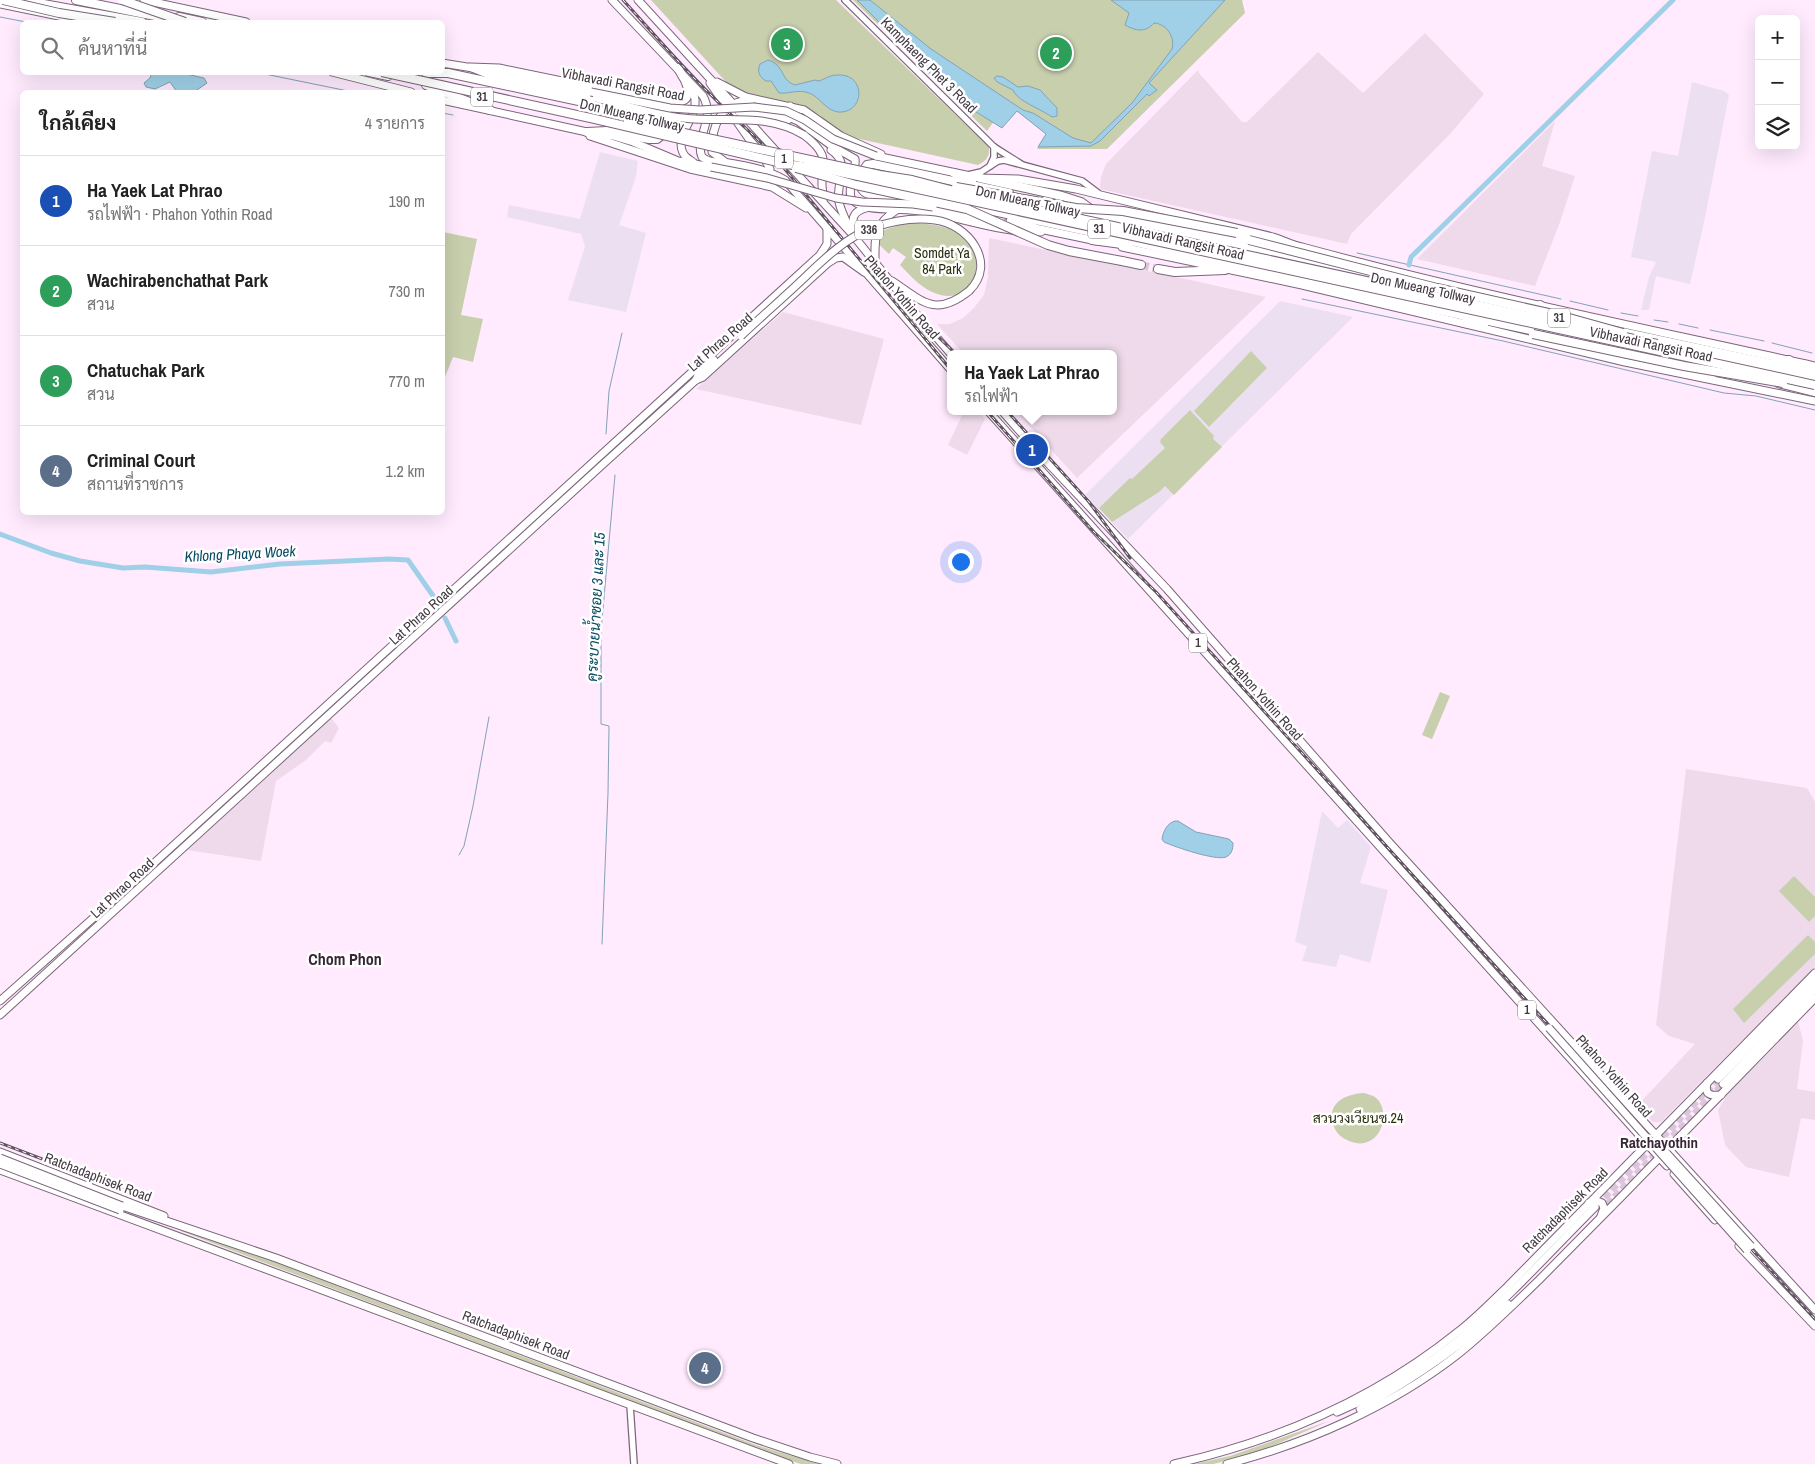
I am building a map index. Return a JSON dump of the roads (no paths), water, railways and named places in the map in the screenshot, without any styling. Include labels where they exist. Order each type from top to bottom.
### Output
[{"type":"highway","points":[[27,0],[132,20]]},
{"type":"highway","points":[[1,2],[27,0],[136,20]]},
{"type":"highway","points":[[76,0],[177,20]]},
{"type":"highway","points":[[98,0],[193,20]]},
{"type":"highway","points":[[122,0],[181,20]]},
{"type":"highway","points":[[1,2],[104,20]]},
{"type":"highway","points":[[678,68],[684,77]]},
{"type":"highway","points":[[445,73],[658,118],[664,120],[669,126],[667,131],[657,139],[649,140],[607,131],[583,131]]},
{"type":"highway","name":"Vibhavadi Rangsit Road","points":[[383,75],[595,121],[726,155],[949,201],[1290,278],[1815,392]]},
{"type":"highway","name":"Don Mueang Tollway","points":[[396,75],[596,119],[786,164],[808,166],[851,175],[1815,386]]},
{"type":"highway","name":"Don Mueang Tollway","points":[[421,75],[847,168],[912,180],[966,194],[1815,379]]},
{"type":"highway","name":"Vibhavadi Rangsit Road","points":[[434,75],[965,189],[1218,241],[1556,318],[1815,373]]},
{"type":"highway","points":[[426,85],[439,90]]},
{"type":"highway","points":[[445,92],[490,110]]},
{"type":"highway","points":[[1035,228],[1007,219],[906,196],[864,193],[860,185],[862,175],[867,165],[875,160],[1108,219]]},
{"type":"highway","points":[[786,164],[856,185],[967,209],[1048,245],[1141,265]]},
{"type":"highway","points":[[954,173],[983,187]]},
{"type":"highway","points":[[980,178],[1062,196],[1081,202],[1098,212],[1248,240],[1437,288],[1562,316],[1657,344]]},
{"type":"highway","points":[[912,180],[1076,208],[1123,211],[1299,247]]},
{"type":"highway","points":[[1092,240],[1185,254]]},
{"type":"highway","points":[[1158,269],[1180,272],[1224,270]]},
{"type":"highway","points":[[1375,277],[1385,269]]},
{"type":"highway","points":[[1540,305],[1556,318]]},
{"type":"highway","points":[[1464,323],[1487,325],[1762,380],[1815,386]]},
{"type":"highway","points":[[1767,363],[1788,360]]},
{"type":"highway","points":[[1686,364],[1712,379]]},
{"type":"main road","points":[[144,0],[237,20]]},
{"type":"main road","points":[[612,0],[700,91],[707,105],[713,135]]},
{"type":"main road","points":[[638,0],[706,74],[749,139],[762,154],[770,172],[766,180],[755,183]]},
{"type":"main road","points":[[1,2],[79,20]]},
{"type":"main road","name":"Vibhavadi Rangsit Road","points":[[445,63],[518,76],[670,108],[700,110],[754,107],[786,111],[805,120],[833,139],[875,160],[915,165],[980,178],[1030,180],[1076,189],[1273,237],[1299,247],[1385,269],[1815,366]]},
{"type":"main road","points":[[470,67],[497,78],[685,118],[772,122],[788,127],[804,135],[823,154],[822,191],[827,207]]},
{"type":"main road","points":[[470,67],[499,68],[659,102],[679,103],[685,101],[689,91],[684,77]]},
{"type":"main road","points":[[706,74],[732,90],[756,100],[790,106],[812,114],[852,142],[915,165]]},
{"type":"main road","points":[[344,75],[403,90]]},
{"type":"main road","points":[[684,77],[694,95],[695,104],[685,130],[682,146],[686,156],[695,164]]},
{"type":"main road","points":[[727,162],[712,152],[716,123],[728,108],[756,100]]},
{"type":"main road","name":"Vibhavadi Rangsit Road","points":[[445,101],[623,138],[678,161],[766,178],[836,198],[862,202],[913,204],[933,207],[1011,225],[1056,232],[1224,270],[1302,285],[1633,363],[1815,400]]},
{"type":"main road","points":[[659,102],[670,110],[669,126]]},
{"type":"main road","name":"Phahon Yothin Road","points":[[707,105],[708,118],[700,145],[701,154],[706,160],[727,162],[770,172],[790,185],[947,365]]},
{"type":"main road","points":[[790,106],[783,110],[784,115],[798,121],[841,154],[842,165],[838,199],[852,234]]},
{"type":"main road","points":[[728,108],[740,112],[776,116],[790,121],[806,128],[841,154],[855,159],[856,168],[850,194],[856,203],[866,208]]},
{"type":"main road","name":"Phahon Yothin Road","points":[[740,112],[852,234],[885,277],[948,350]]},
{"type":"main road","points":[[583,131],[590,136],[663,161],[690,169],[772,187]]},
{"type":"main road","points":[[741,165],[748,162],[754,156],[753,147],[749,139]]},
{"type":"main road","points":[[856,168],[863,163],[875,160]]},
{"type":"main road","points":[[759,170],[772,187],[814,213]]},
{"type":"main road","points":[[860,245],[852,220],[855,212],[866,208],[898,209],[931,213],[981,223],[1011,225]]},
{"type":"main road","points":[[875,263],[876,230],[883,220],[898,209]]},
{"type":"main road","name":"336","points":[[696,380],[699,373],[833,251],[864,232],[898,221],[919,219],[943,221],[955,226],[969,237],[978,250],[981,261],[978,278],[969,291],[946,304],[929,303],[916,299],[885,277]]},
{"type":"main road","points":[[981,223],[1001,230],[1027,233],[1056,232]]},
{"type":"main road","name":"Lat Phrao Road","points":[[0,1001],[165,854],[815,260],[824,251],[827,244],[827,228]]},
{"type":"main road","name":"Lat Phrao Road","points":[[0,1015],[696,380],[703,377],[822,268],[833,260],[843,257],[864,272]]},
{"type":"main road","points":[[815,260],[821,262],[822,268]]},
{"type":"main road","name":"Phahon Yothin Road","points":[[992,415],[1173,614],[1627,1122],[1763,1272],[1815,1326]]},
{"type":"main road","name":"Phahon Yothin Road","points":[[1006,415],[1181,606],[1420,876],[1815,1310]]},
{"type":"main road","points":[[471,573],[477,581]]},
{"type":"main road","points":[[451,591],[457,598]]},
{"type":"main road","points":[[1173,614],[1181,606]]},
{"type":"main road","points":[[1200,645],[1208,638]]},
{"type":"main road","points":[[176,843],[182,850]]},
{"type":"main road","points":[[165,854],[170,860]]},
{"type":"main road","points":[[1407,875],[1413,868]]},
{"type":"main road","name":"Ratchadaphisek Road","points":[[1227,1464],[1307,1438],[1388,1393],[1450,1353],[1507,1305],[1596,1210],[1656,1135],[1815,973]]},
{"type":"main road","points":[[1815,981],[1721,1082],[1815,989]]},
{"type":"main road","name":"Phahon Yothin Road","points":[[1524,989],[1550,1027]]},
{"type":"main road","name":"Ratchadaphisek Road","points":[[1174,1464],[1235,1449],[1301,1425],[1394,1376],[1460,1331],[1507,1287],[1660,1157],[1815,998]]},
{"type":"main road","name":"Phahon Yothin Road","points":[[1523,1005],[1531,1009],[1550,1027],[1749,1248],[1776,1281],[1779,1288]]},
{"type":"main road","points":[[1707,1083],[1707,1093],[1711,1096],[1721,1095]]},
{"type":"main road","points":[[1627,1122],[1635,1118],[1637,1113]]},
{"type":"main road","name":"Ratchadaphisek Road","points":[[0,1152],[156,1212],[187,1226],[446,1321],[753,1438],[793,1452],[837,1464]]},
{"type":"main road","name":"Ratchadaphisek Road","points":[[0,1158],[121,1208],[183,1237]]},
{"type":"main road","points":[[16,1176],[11,1167],[14,1160],[20,1160]]},
{"type":"main road","name":"Ratchadaphisek Road","points":[[0,1164],[121,1208],[187,1226]]},
{"type":"main road","name":"Ratchadaphisek Road","points":[[0,1170],[789,1464]]},
{"type":"main road","points":[[1689,1190],[1692,1182],[1697,1181]]},
{"type":"main road","name":"Phahon Yothin Road","points":[[1749,1248],[1783,1282],[1792,1285]]},
{"type":"street","name":"Kamphaeng Phet 3 Road","points":[[845,0],[994,147],[1021,164]]},
{"type":"street","points":[[990,166],[994,157],[994,147]]},
{"type":"street","name":"Kamphaeng Phet 3 Road","points":[[967,175],[981,172],[998,161],[1004,160],[1082,181],[1107,198]]},
{"type":"street","points":[[630,1406],[634,1464]]},
{"type":"water","points":[[857,0],[870,0],[931,49],[1023,110],[1033,113],[1073,138],[1091,143],[1132,103],[1172,49],[1173,44],[1169,32],[1159,24],[1154,23],[1144,30],[1133,29],[1125,25],[1129,13],[1111,0],[1225,0],[1149,83],[1157,90],[1149,96],[1147,94],[1100,141],[1091,146],[1038,147],[1046,134],[1017,111],[1002,128],[968,107],[938,81]]},
{"type":"water","points":[[768,60],[777,65],[787,80],[795,85],[815,80],[819,81],[834,75],[847,76],[854,80],[858,86],[859,94],[857,101],[847,111],[838,112],[833,111],[809,93],[802,91],[779,93],[771,81],[766,81],[759,74],[760,64]]},
{"type":"water","points":[[151,75],[191,75],[204,78],[207,83],[197,90],[176,90],[170,82],[155,89],[146,87],[144,83]]},
{"type":"water","points":[[997,76],[1003,77],[1018,87],[1028,86],[1040,90],[1057,108],[1057,116],[1052,117],[1019,98],[1013,90],[997,82],[994,78]]},
{"type":"water","points":[[1175,821],[1196,832],[1229,839],[1233,843],[1231,853],[1226,857],[1214,857],[1164,842],[1162,839],[1164,831]]},
{"type":"waterway","points":[[1409,265],[1411,257],[1673,0]]},
{"type":"waterway","points":[[0,17],[20,21]]},
{"type":"waterway","points":[[270,75],[343,90]]},
{"type":"waterway","points":[[445,114],[453,115]]},
{"type":"waterway","points":[[1357,253],[1561,299]]},
{"type":"waterway","points":[[1302,299],[1503,341],[1724,393],[1756,396],[1815,410]]},
{"type":"waterway","points":[[1570,301],[1608,310]]},
{"type":"waterway","points":[[1621,313],[1638,316]]},
{"type":"waterway","points":[[1654,320],[1668,322]]},
{"type":"waterway","points":[[1679,324],[1698,328]]},
{"type":"waterway","points":[[1710,330],[1764,341]]},
{"type":"waterway","points":[[606,434],[609,391],[622,333]]},
{"type":"waterway","points":[[1772,343],[1812,353]]},
{"type":"waterway","name":"คูระบายน้ำซอย 3 และ 15","points":[[602,944],[609,726],[601,724],[601,631],[615,475]]},
{"type":"waterway","name":"Khlong Phaya Woek","points":[[0,534],[51,553],[80,561],[123,568],[145,567],[211,572],[280,564],[389,559],[408,560],[436,600]]},
{"type":"waterway","name":"Khlong Phaya Woek","points":[[445,618],[456,641]]},
{"type":"waterway","name":"คูระบายน้ำซอย 3 และ 15","points":[[459,855],[464,846],[473,806],[489,717]]},
{"type":"tunnel","points":[[1141,265],[1158,269]]},
{"type":"tunnel","points":[[1597,1205],[1718,1079]]},
{"type":"tunnel","points":[[1600,1212],[1723,1084]]},
{"type":"railway","points":[[623,0],[721,105],[774,156],[947,365]]},
{"type":"railway","points":[[907,307],[952,350]]},
{"type":"railway","points":[[991,415],[1094,532],[1156,592],[1815,1319]]},
{"type":"railway","points":[[1011,415],[1089,502],[1130,558]]},
{"type":"railway","points":[[0,1143],[142,1197]]},
{"type":"place","name":"Chatuchak Park","points":[[787,44]]},
{"type":"place","name":"Wachirabenchathat Park","points":[[1056,53]]},
{"type":"place","name":"Ha Yaek Lat Phrao","points":[[1032,450]]},
{"type":"place","name":"Criminal Court","points":[[705,1368]]},
{"type":"district","name":"Chom Phon","points":[[345,959]]},
{"type":"district","name":"Ratchayothin","points":[[1659,1143]]},
{"type":"park label","name":"Somdet Ya 84 Park","points":[[942,262]]},
{"type":"park label","name":"สวนวงเวียนซ.24","points":[[1358,1118]]}]
